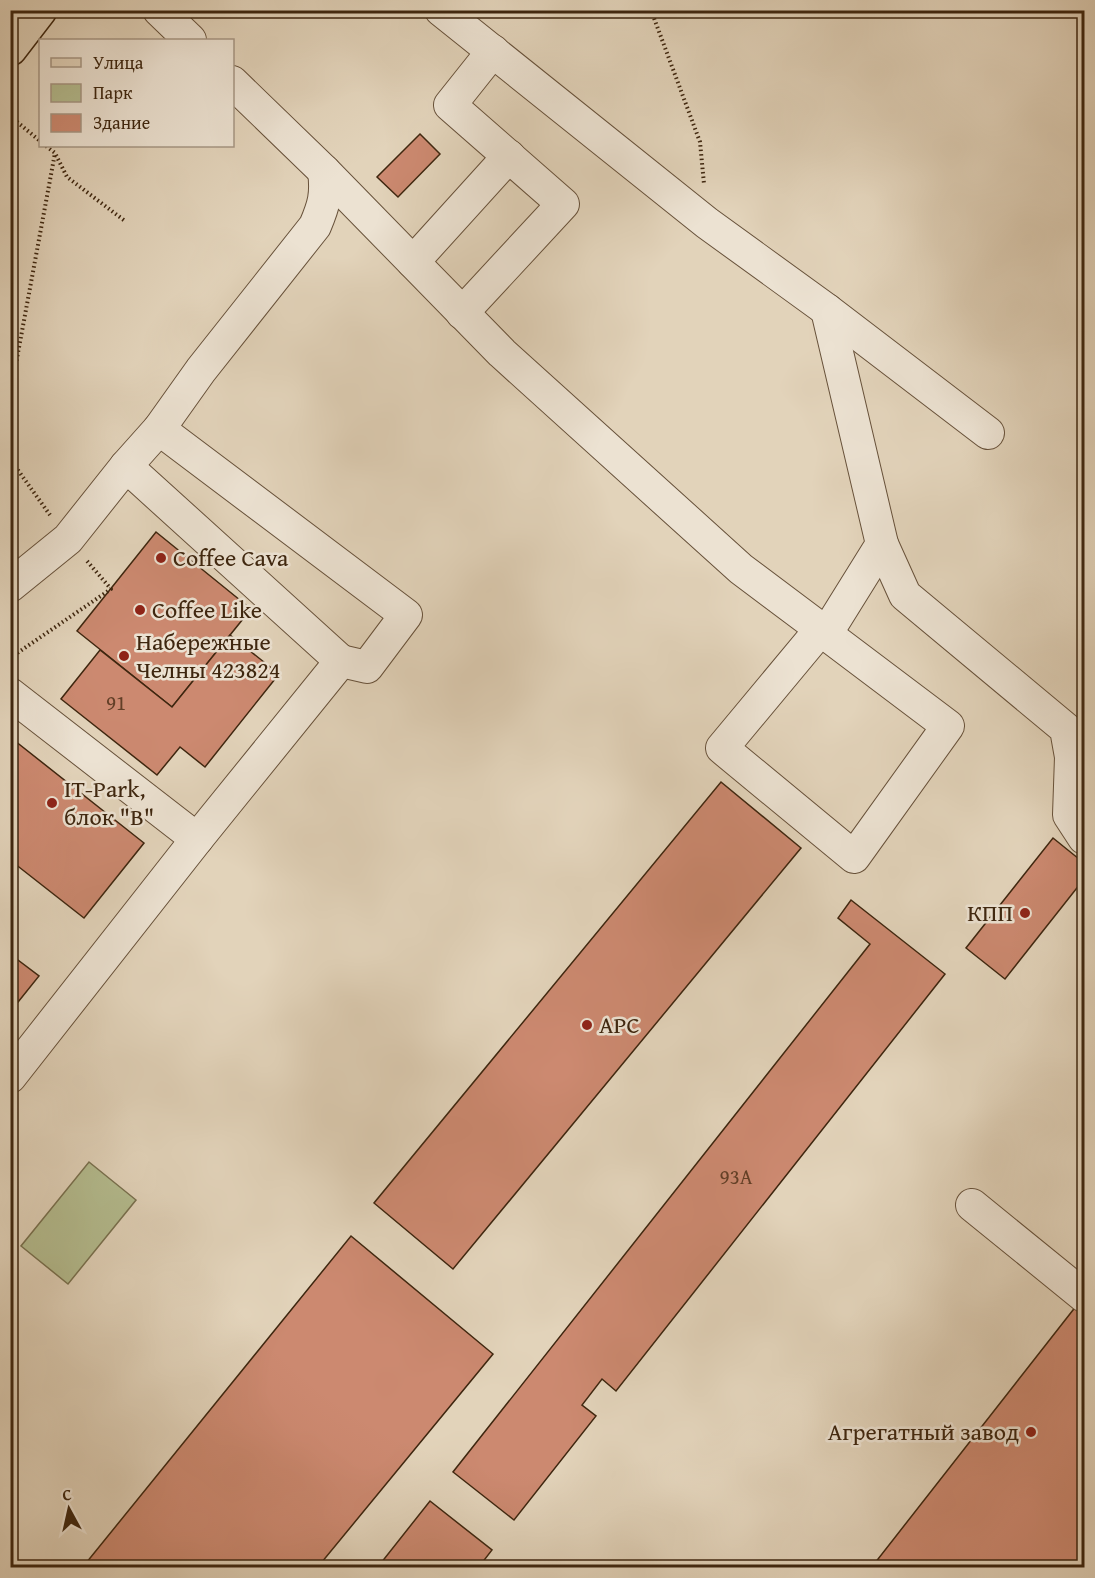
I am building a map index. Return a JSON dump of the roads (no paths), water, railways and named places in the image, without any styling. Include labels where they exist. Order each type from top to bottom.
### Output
[{"type":"main road","points":[[10,49],[40,10]]},
{"type":"lane","points":[[159,10],[189,39]]},
{"type":"lane","points":[[441,10],[707,223],[827,310],[988,433]]},
{"type":"lane","points":[[462,312],[563,204],[450,105],[493,51]]},
{"type":"lane","points":[[234,84],[324,171],[502,353],[741,569],[824,632],[948,726],[854,857],[722,748],[824,632],[882,544]]},
{"type":"lane","points":[[413,262],[509,156]]},
{"type":"lane","points":[[10,586],[68,539],[126,466],[159,429],[201,370],[315,226],[324,206],[326,189],[324,171]]},
{"type":"lane","points":[[827,310],[882,544],[905,595],[1066,729],[1071,757],[1069,815],[1084,837]]},
{"type":"lane","points":[[126,466],[342,661],[367,668],[406,615],[159,429]]},
{"type":"lane","points":[[10,1077],[197,839],[342,661]]},
{"type":"lane","points":[[10,694],[197,839]]},
{"type":"lane","points":[[972,1205],[1084,1296]]},
{"type":"place","name":"Coffee Cava","points":[[161,558]]},
{"type":"place","name":"Coffee Like","points":[[140,610]]},
{"type":"place","name":"Набережные Челны 423824","points":[[124,656]]},
{"type":"place","name":"IT-Park, блок \"В\"","points":[[52,803]]},
{"type":"place","name":"КПП","points":[[1025,913]]},
{"type":"place","name":"АРС","points":[[587,1025]]},
{"type":"place","name":"Агрегатный завод","points":[[1031,1432]]}]
